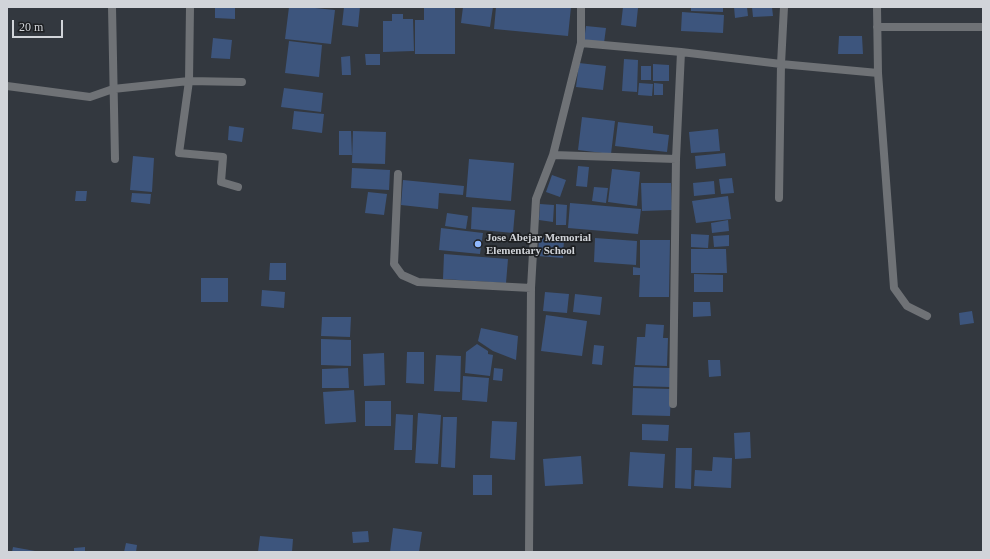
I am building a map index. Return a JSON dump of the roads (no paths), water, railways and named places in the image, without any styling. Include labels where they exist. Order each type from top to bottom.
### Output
[{"type":"street","points":[[112,7],[115,159]]},
{"type":"street","points":[[190,7],[189,81],[179,153],[223,157],[221,182],[238,187]]},
{"type":"street","points":[[529,552],[531,288],[536,199],[553,155],[581,43],[581,7]]},
{"type":"street","points":[[779,198],[781,64],[784,7]]},
{"type":"street","points":[[877,7],[878,73],[894,288],[907,306],[927,316]]},
{"type":"street","points":[[877,27],[983,27]]},
{"type":"street","points":[[581,43],[878,73]]},
{"type":"street","points":[[673,404],[676,160],[681,52]]},
{"type":"street","points":[[7,86],[90,97],[113,89],[189,81],[242,82]]},
{"type":"street","points":[[553,155],[676,160]]},
{"type":"street","points":[[398,174],[394,264],[402,275],[418,282],[531,288]]},
{"type":"place","name":"Jose Abejar Memorial Elementary School","points":[[478,244]]}]
